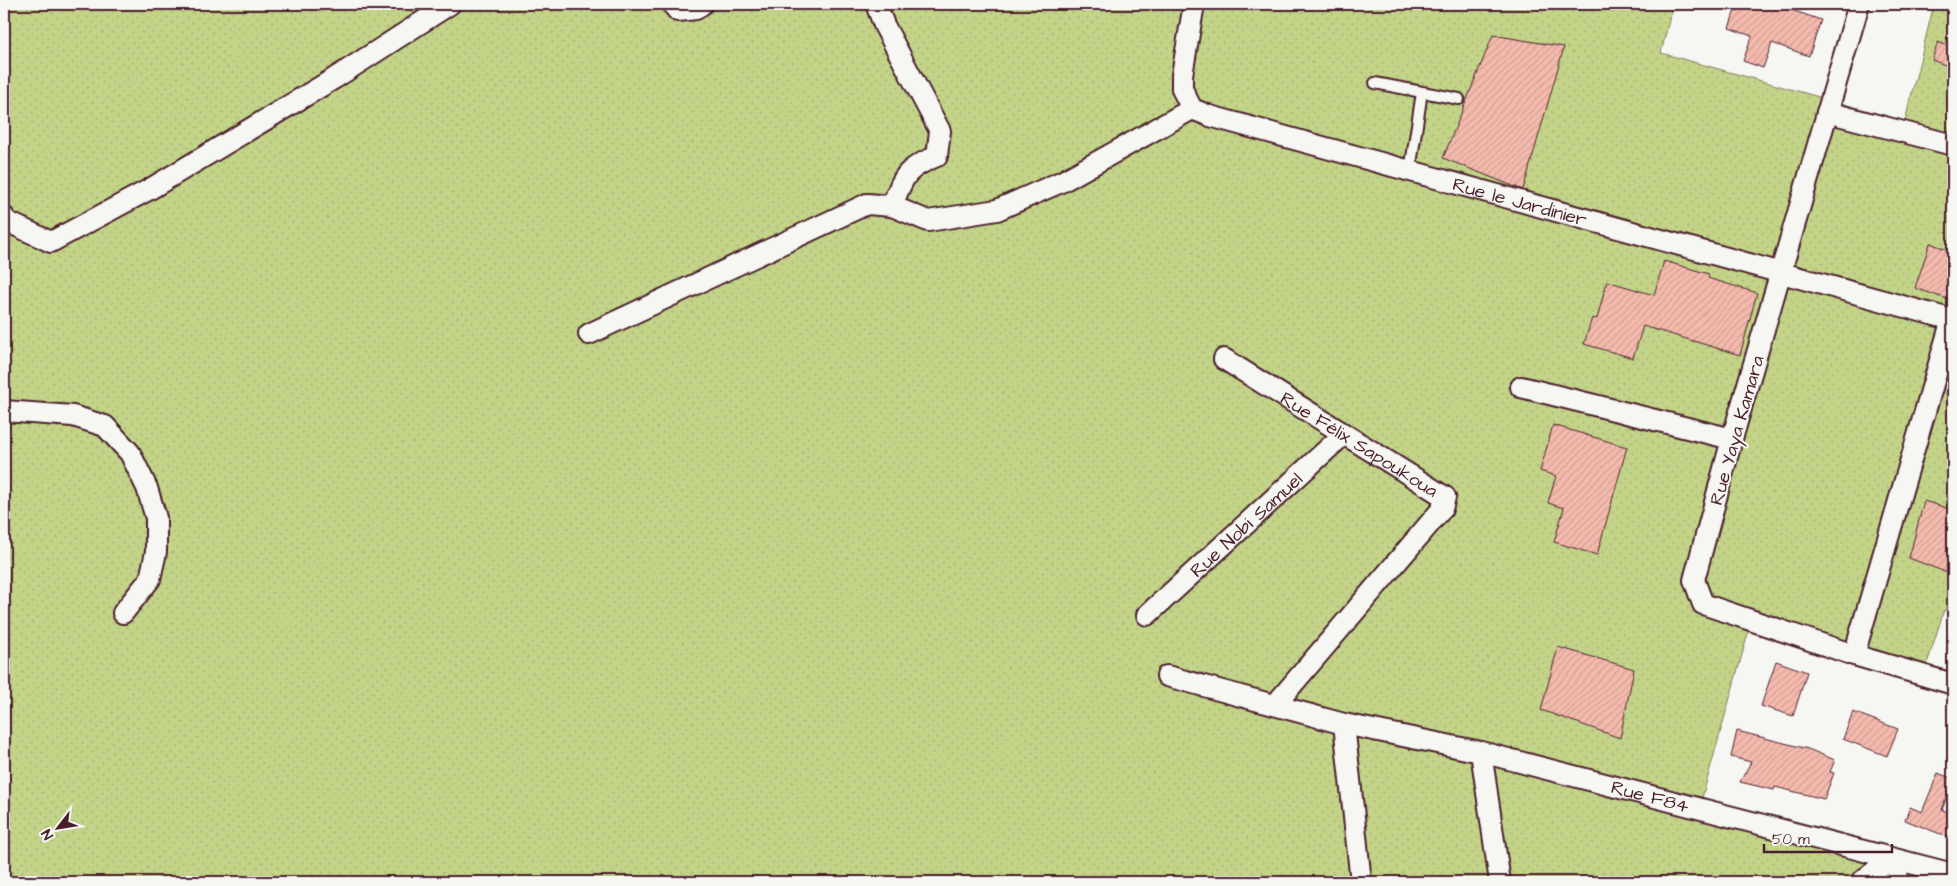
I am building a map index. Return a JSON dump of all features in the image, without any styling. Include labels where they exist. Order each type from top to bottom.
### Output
[{"type":"street","points":[[4,218],[6,221],[51,242],[150,189],[327,83],[450,4]]},
{"type":"street","points":[[672,4],[678,11],[696,9],[702,4]]},
{"type":"street","points":[[876,4],[884,25],[940,131],[937,156],[918,164],[904,176],[892,206]]},
{"type":"street","points":[[589,334],[867,204],[892,206],[928,221],[997,210],[1063,181],[1192,109],[1182,89],[1182,75],[1194,4]]},
{"type":"street","name":"Rue Yaya Kamara","points":[[1859,4],[1732,439],[1694,580],[1703,604],[1854,655],[1953,684]]},
{"type":"street","name":"Rue le Jardinier","points":[[1192,109],[1210,116],[1952,320]]},
{"type":"street","points":[[1827,112],[1953,145]]},
{"type":"street","points":[[1854,655],[1952,320]]},
{"type":"street","name":"Rue Félix Sapoukoua","points":[[1224,358],[1445,497],[1442,509],[1275,705]]},
{"type":"street","points":[[1521,387],[1732,439]]},
{"type":"street","points":[[4,411],[73,416],[105,426],[130,453],[147,488],[156,518],[156,552],[150,579],[123,612]]},
{"type":"street","name":"Rue Nobi Samuel","points":[[1147,615],[1344,434]]},
{"type":"street","name":"Rue F84","points":[[1167,676],[1344,724],[1481,752],[1953,874]]},
{"type":"street","points":[[1344,724],[1361,882]]},
{"type":"street","points":[[1481,752],[1500,882]]},
{"type":"street","points":[[1861,882],[1894,860],[1897,882]]},
{"type":"lane","points":[[1375,83],[1460,99]]},
{"type":"lane","points":[[1410,171],[1422,92]]},
{"type":"green space","points":[[4,4],[1673,4],[1661,53],[1905,121],[1934,4],[1953,4],[1953,612],[1944,610],[1926,667],[1752,619],[1698,812],[1882,856],[1848,882],[4,882]]},
{"type":"building","points":[[1737,4],[1788,4],[1786,8],[1821,20],[1809,56],[1772,43],[1763,68],[1743,61],[1752,36],[1729,28]]},
{"type":"building","points":[[1493,35],[1564,47],[1523,190],[1443,158]]},
{"type":"building","points":[[1938,42],[1953,48],[1953,68],[1932,60]]},
{"type":"building","points":[[1930,243],[1953,252],[1953,301],[1915,288]]},
{"type":"building","points":[[1664,261],[1709,274],[1708,278],[1757,293],[1740,355],[1643,326],[1633,358],[1584,344],[1592,318],[1597,319],[1607,281],[1654,295]]},
{"type":"building","points":[[1553,425],[1627,447],[1597,555],[1554,542],[1564,508],[1548,503],[1556,476],[1540,471]]},
{"type":"building","points":[[1924,501],[1953,510],[1953,575],[1909,558]]},
{"type":"building","points":[[1558,647],[1634,669],[1620,738],[1541,710]]},
{"type":"building","points":[[1776,661],[1807,672],[1793,716],[1761,706]]},
{"type":"building","points":[[1853,712],[1898,729],[1887,756],[1843,739]]},
{"type":"building","points":[[1737,731],[1808,749],[1835,760],[1830,772],[1834,773],[1824,799],[1775,787],[1774,790],[1740,782],[1751,762],[1731,757]]},
{"type":"building","points":[[1938,773],[1953,779],[1942,810],[1953,814],[1953,839],[1905,820],[1910,807],[1922,812]]}]
